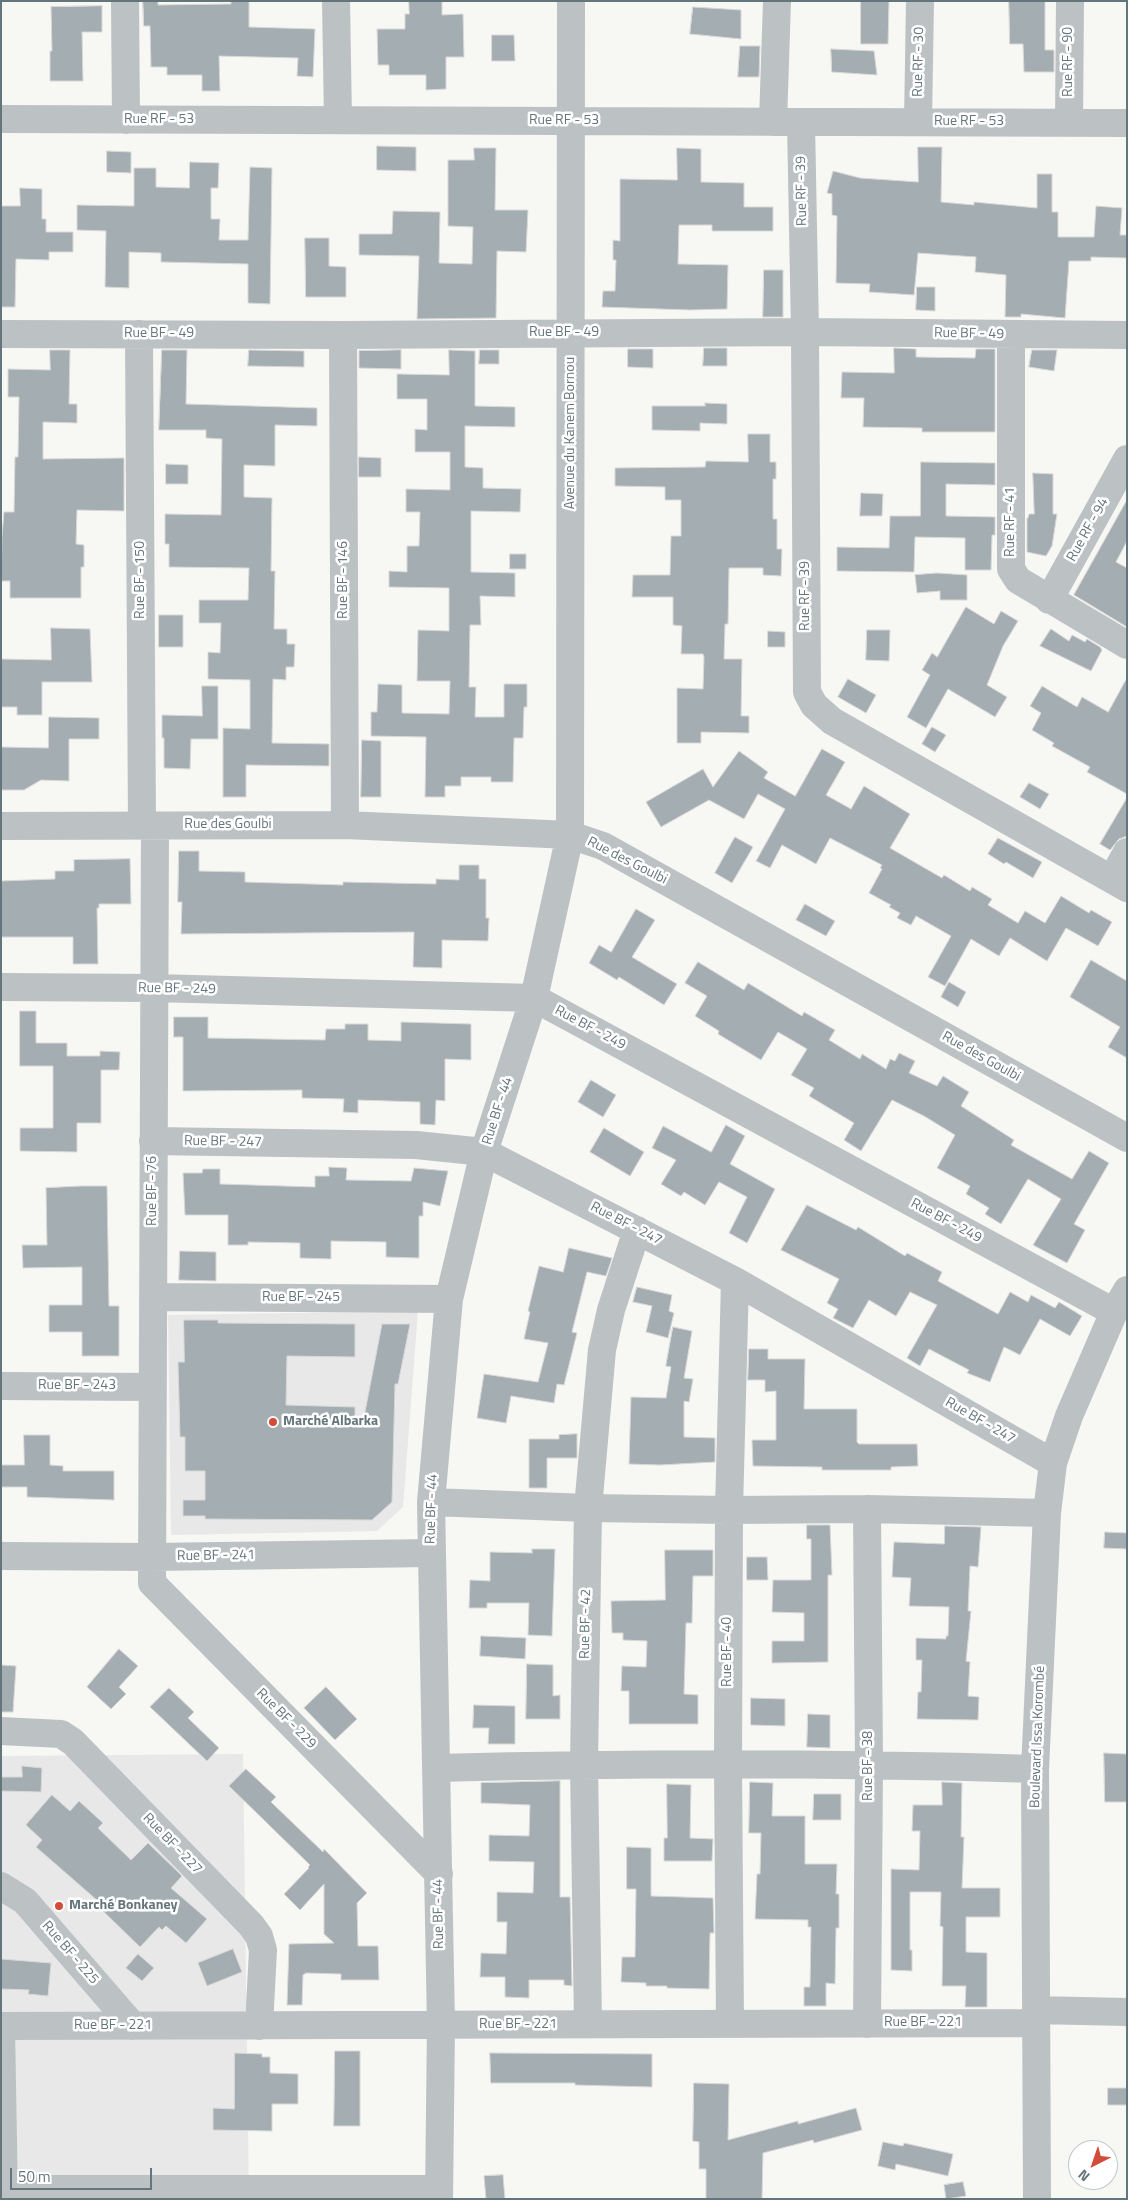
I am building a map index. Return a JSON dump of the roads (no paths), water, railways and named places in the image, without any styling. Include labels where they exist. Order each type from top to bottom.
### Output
[{"type":"street","points":[[125,1],[126,120]]},
{"type":"street","points":[[336,1],[338,120]]},
{"type":"street","name":"Avenue du Kanem Bornou","points":[[570,835],[571,1]]},
{"type":"street","points":[[773,122],[777,1]]},
{"type":"street","name":"Rue RF - 30","points":[[918,122],[920,1]]},
{"type":"street","name":"Rue RF - 90","points":[[1069,123],[1070,1]]},
{"type":"street","name":"Rue RF - 53","points":[[1,119],[1127,123]]},
{"type":"street","name":"Rue RF - 39","points":[[801,122],[805,332],[807,692],[814,705],[832,721],[1119,883]]},
{"type":"street","name":"Rue BF - 49","points":[[1,334],[342,335],[805,332],[1127,334]]},
{"type":"street","name":"Rue BF - 150","points":[[140,334],[148,825]]},
{"type":"street","name":"Rue RF - 41","points":[[1011,334],[1011,569],[1018,580],[1127,645]]},
{"type":"street","name":"Rue BF - 146","points":[[342,335],[345,825]]},
{"type":"street","name":"Rue RF - 94","points":[[1049,600],[1127,459]]},
{"type":"street","name":"Rue BF - 76","points":[[148,825],[154,988],[152,1557]]},
{"type":"street","name":"Rue des Goulbi","points":[[1,826],[345,825],[570,835],[603,846],[1127,1138]]},
{"type":"street","name":"Rue BF - 44","points":[[439,2194],[441,2025],[431,1502],[449,1299],[484,1152],[534,998],[570,835]]},
{"type":"street","points":[[1119,883],[1127,852]]},
{"type":"street","name":"Rue BF - 249","points":[[1,986],[534,998],[1120,1301]]},
{"type":"street","name":"Rue BF - 247","points":[[153,1141],[416,1145],[484,1152],[735,1281],[1054,1463]]},
{"type":"street","name":"Rue BF - 42","points":[[588,2024],[584,1764],[588,1508],[602,1350],[611,1310],[637,1230]]},
{"type":"street","name":"Rue BF - 40","points":[[730,2024],[729,1510],[735,1281]]},
{"type":"street","name":"Rue BF - 245","points":[[153,1297],[449,1299]]},
{"type":"street","name":"Boulevard Issa Korombé","points":[[1037,2199],[1035,1768],[1047,1513],[1054,1463],[1069,1416],[1120,1301]]},
{"type":"street","name":"Rue BF - 243","points":[[1,1386],[152,1386]]},
{"type":"street","points":[[431,1502],[588,1508],[867,1509],[1047,1513]]},
{"type":"street","name":"Rue BF - 38","points":[[867,1509],[869,1764],[867,2024]]},
{"type":"street","name":"Rue BF - 241","points":[[1,1556],[152,1557],[431,1553]]},
{"type":"street","name":"Rue BF - 229","points":[[152,1557],[152,1583],[439,1874]]},
{"type":"street","name":"Rue BF - 227","points":[[1,1731],[61,1734],[73,1742],[251,1925],[259,1936],[263,1950],[259,2026]]},
{"type":"street","points":[[437,1768],[584,1764],[869,1764],[1035,1768]]},
{"type":"street","name":"Rue BF - 225","points":[[1,1886],[25,1901],[133,2026]]},
{"type":"street","name":"Rue BF - 221","points":[[1,2026],[867,2024],[1127,2012]]},
{"type":"street","points":[[1,2026],[4,2194],[439,2194]]},
{"type":"place","name":"Marché Albarka","points":[[273,1422]]},
{"type":"place","name":"Marché Bonkaney","points":[[59,1906]]}]
